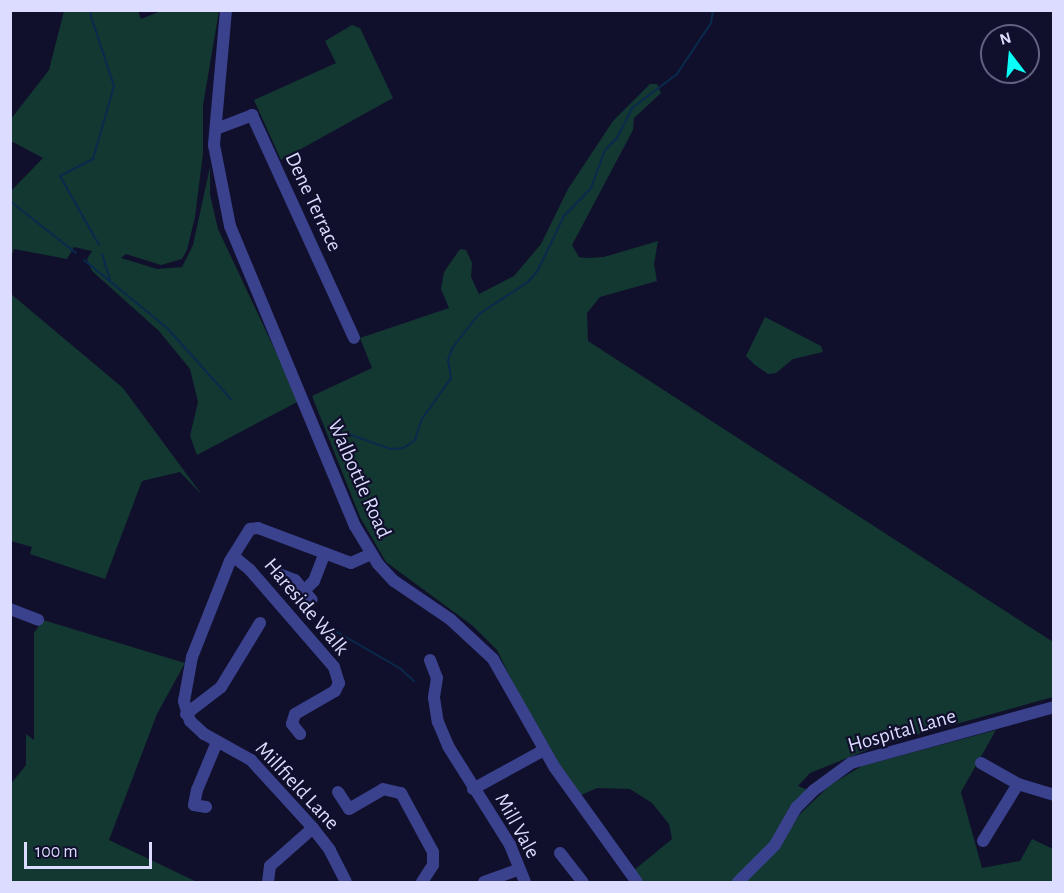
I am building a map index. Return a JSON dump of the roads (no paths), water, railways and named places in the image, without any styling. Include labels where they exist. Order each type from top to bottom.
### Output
[{"type":"street","name":"Walbottle Road","points":[[226,10],[215,107],[214,145],[230,226],[355,526],[371,554],[394,581],[450,619],[487,651],[544,750],[637,882]]},
{"type":"street","name":"Dene Terrace","points":[[216,129],[252,116],[354,339]]},
{"type":"street","points":[[260,623],[221,687],[186,714],[184,701],[192,657],[233,556],[244,535],[258,528],[351,563],[371,554]]},
{"type":"street","points":[[279,574],[294,580],[308,595],[325,553]]},
{"type":"street","name":"Hareside Walk","points":[[233,556],[250,570],[334,667],[339,683],[334,691],[295,714],[292,724],[300,734]]},
{"type":"street","points":[[10,609],[38,620]]},
{"type":"street","name":"Mill Vale","points":[[430,660],[436,678],[434,698],[438,722],[473,789],[510,845],[525,882]]},
{"type":"street","name":"Hospital Lane","points":[[738,882],[775,845],[796,808],[814,790],[851,763],[1053,707]]},
{"type":"street","name":"Millfield Lane","points":[[186,714],[217,742],[251,760],[313,828],[330,850],[346,882]]},
{"type":"street","points":[[206,807],[195,805],[197,790],[217,742]]},
{"type":"street","name":"Mill Vale","points":[[473,789],[544,750]]},
{"type":"street","points":[[981,763],[1018,784],[1053,795]]},
{"type":"street","points":[[983,841],[1018,784]]},
{"type":"street","points":[[338,792],[349,810],[383,789],[400,793],[434,852],[434,866],[422,882]]},
{"type":"street","points":[[268,882],[270,866],[313,828]]},
{"type":"street","points":[[561,854],[583,882]]},
{"type":"street","points":[[484,882],[519,869]]},
{"type":"waterway","points":[[89,10],[114,86],[93,159],[60,176],[99,245]]},
{"type":"waterway","points":[[337,437],[348,434],[391,449],[404,448],[415,440],[422,419],[451,378],[448,360],[453,347],[479,314],[528,282],[538,270],[564,216],[591,188],[605,150],[617,138],[632,108],[677,74],[711,23],[713,10]]},
{"type":"waterway","points":[[10,201],[76,253]]},
{"type":"waterway","points":[[102,254],[110,280]]},
{"type":"waterway","points":[[84,260],[167,328],[231,399]]},
{"type":"waterway","points":[[337,632],[401,669],[414,681]]}]
